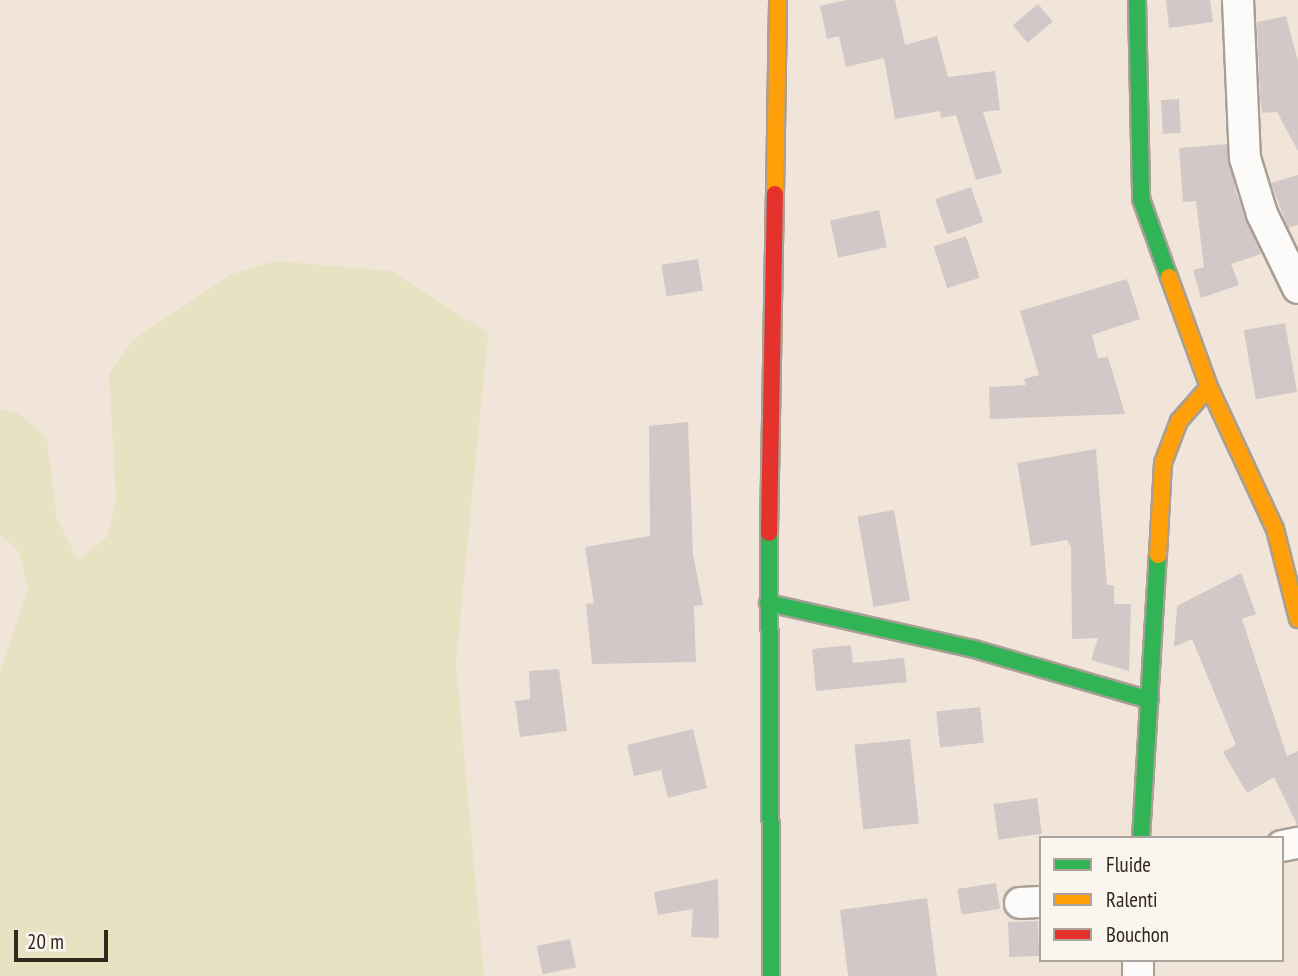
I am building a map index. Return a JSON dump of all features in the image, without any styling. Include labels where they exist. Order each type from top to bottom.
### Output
[{"type":"main road","points":[[771,976],[768,603],[778,0]]},
{"type":"main road","points":[[1137,0],[1141,200],[1209,387],[1275,529],[1298,619]]},
{"type":"main road","points":[[1140,836],[1163,463],[1179,421],[1209,387]]},
{"type":"main road","points":[[768,603],[974,649],[1150,700]]},
{"type":"street","points":[[1238,0],[1245,158],[1262,214],[1298,288]]},
{"type":"shaded area","points":[[275,261],[391,271],[488,333],[456,663],[484,976],[0,976],[0,672],[28,589],[19,552],[0,535],[0,410],[19,413],[47,439],[57,519],[78,560],[107,537],[116,500],[109,373],[134,339],[232,274]]},
{"type":"building","points":[[847,0],[895,0],[905,45],[937,36],[948,77],[995,71],[1000,110],[983,112],[1002,173],[976,180],[956,115],[941,118],[940,111],[895,119],[884,58],[846,67],[839,36],[827,39],[820,6]]},
{"type":"building","points":[[1166,0],[1210,0],[1213,22],[1169,28]]},
{"type":"building","points":[[1038,4],[1053,22],[1028,43],[1013,25]]},
{"type":"building","points":[[1286,16],[1298,61],[1298,151],[1277,112],[1262,113],[1260,96],[1257,22]]},
{"type":"building","points":[[1179,99],[1181,133],[1163,134],[1161,100]]},
{"type":"building","points":[[1227,144],[1236,193],[1261,254],[1231,264],[1239,285],[1201,298],[1193,270],[1204,267],[1196,201],[1183,202],[1179,148]]},
{"type":"building","points":[[1298,175],[1298,225],[1288,228],[1271,183]]},
{"type":"building","points":[[971,187],[983,222],[947,234],[935,199]]},
{"type":"building","points":[[879,210],[887,247],[838,258],[830,220]]},
{"type":"building","points":[[966,236],[980,278],[947,288],[934,247]]},
{"type":"building","points":[[698,259],[703,291],[666,296],[661,265]]},
{"type":"building","points":[[1127,279],[1140,319],[1092,335],[1098,358],[1108,357],[1125,414],[990,419],[989,387],[1026,385],[1024,379],[1039,375],[1020,311]]},
{"type":"building","points":[[1285,323],[1297,392],[1256,399],[1244,330]]},
{"type":"building","points":[[688,422],[693,554],[703,605],[694,606],[696,662],[592,664],[586,604],[594,603],[585,547],[650,536],[649,426]]},
{"type":"building","points":[[1096,449],[1107,585],[1114,585],[1114,604],[1131,604],[1129,671],[1091,660],[1098,638],[1072,639],[1071,547],[1067,540],[1031,546],[1017,463]]},
{"type":"building","points":[[894,510],[910,601],[874,607],[858,516]]},
{"type":"building","points":[[1241,573],[1256,614],[1242,619],[1287,756],[1298,751],[1298,826],[1274,777],[1247,793],[1223,752],[1236,745],[1192,639],[1174,647],[1177,606]]},
{"type":"building","points":[[851,645],[853,663],[904,658],[907,682],[816,691],[812,649]]},
{"type":"building","points":[[559,669],[567,731],[520,737],[515,701],[530,699],[529,671]]},
{"type":"building","points":[[980,707],[984,743],[940,747],[936,712]]},
{"type":"building","points":[[693,729],[707,788],[668,798],[661,770],[634,776],[627,745]]},
{"type":"building","points":[[910,739],[919,824],[863,829],[854,745]]},
{"type":"building","points":[[1037,798],[1042,834],[998,840],[993,804]]},
{"type":"building","points":[[718,879],[719,938],[691,937],[693,909],[658,915],[654,892]]},
{"type":"building","points":[[996,883],[1000,909],[962,915],[957,889]]},
{"type":"building","points":[[927,898],[937,976],[848,976],[840,910]]},
{"type":"building","points":[[1038,921],[1039,956],[1009,957],[1008,922]]},
{"type":"building","points":[[570,939],[576,967],[543,974],[537,946]]},
{"type":"traffic: fast","points":[[1137,0],[1141,199],[1169,277]]},
{"type":"traffic: fast","points":[[769,533],[771,976]]},
{"type":"traffic: fast","points":[[1141,836],[1158,555]]},
{"type":"traffic: fast","points":[[768,603],[974,649],[1150,700]]},
{"type":"traffic: slow","points":[[775,194],[778,0]]},
{"type":"traffic: slow","points":[[1169,277],[1209,387],[1275,529],[1298,619]]},
{"type":"traffic: slow","points":[[1158,555],[1163,463],[1179,421],[1209,387]]},
{"type":"traffic: jam","points":[[769,533],[775,194]]}]
